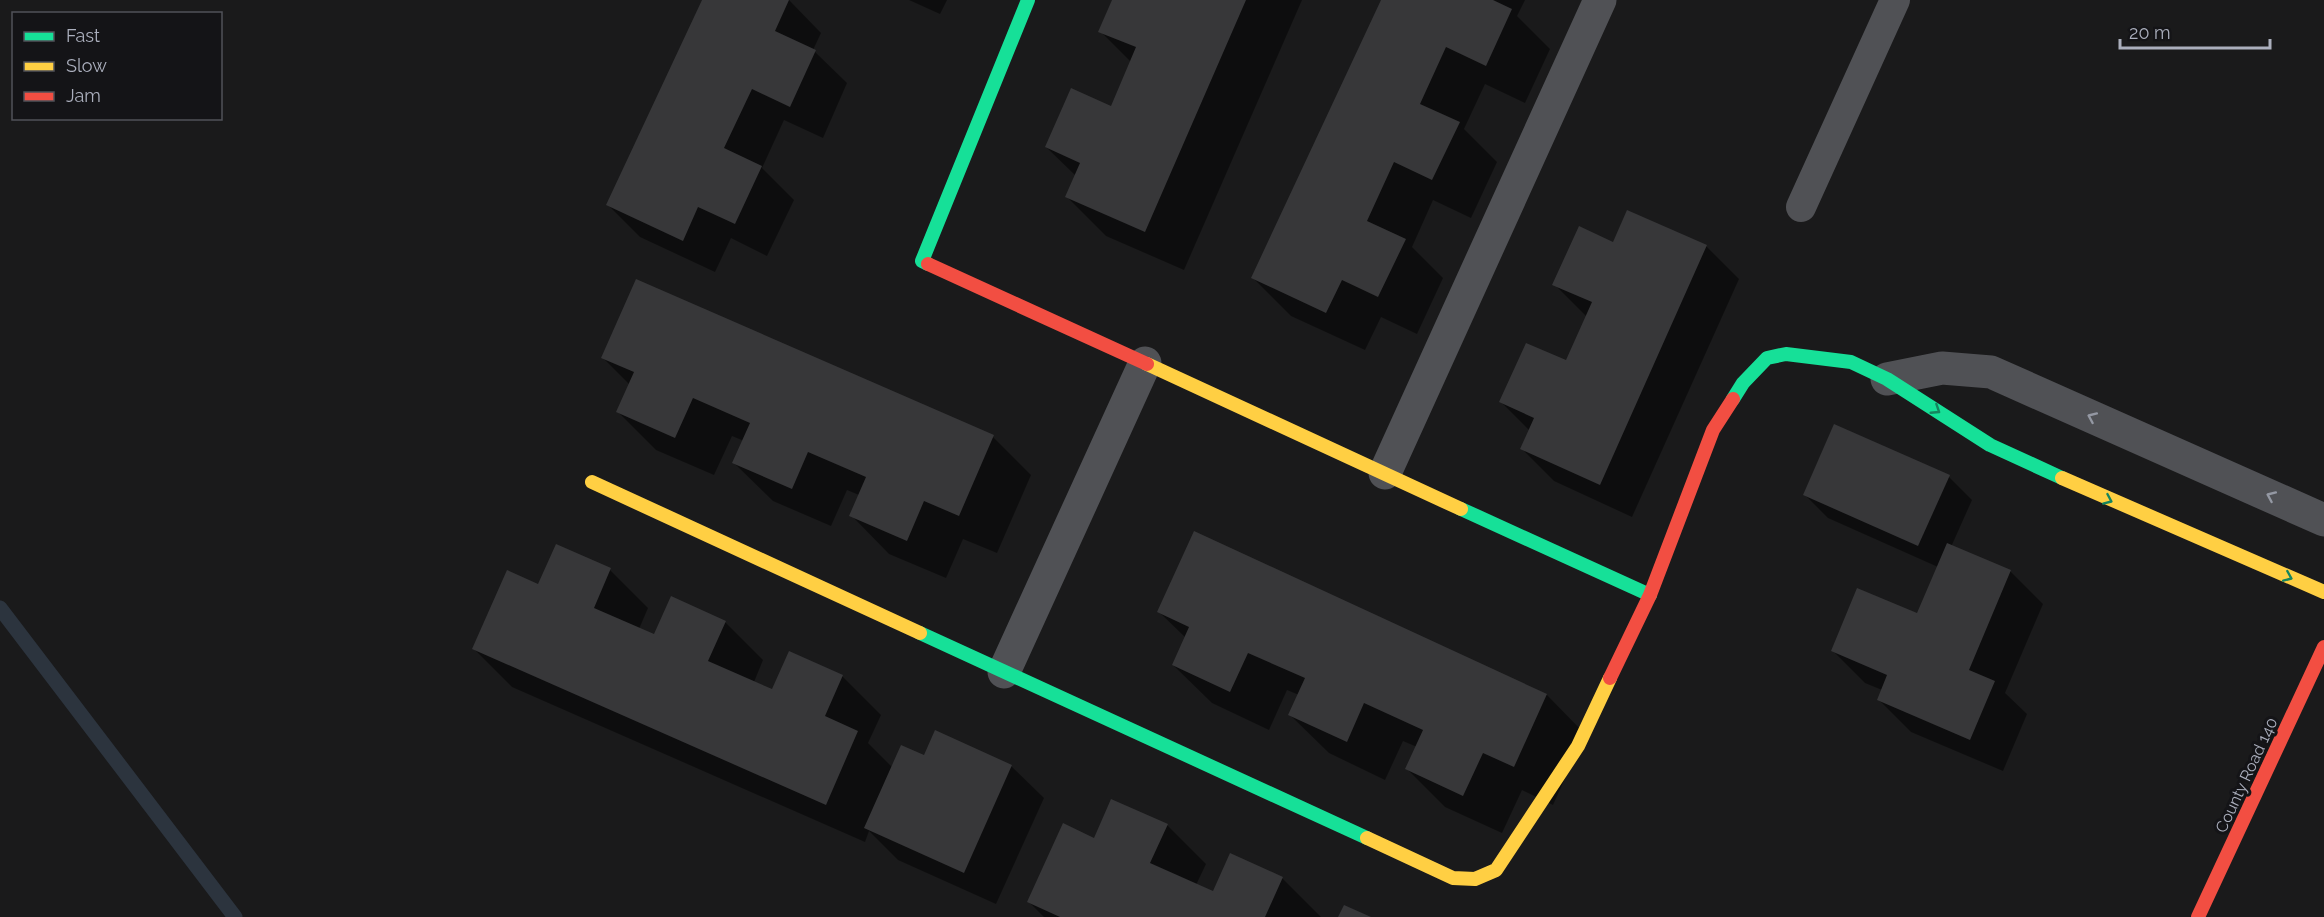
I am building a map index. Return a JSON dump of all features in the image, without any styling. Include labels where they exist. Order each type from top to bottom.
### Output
[{"type":"street","points":[[1028,0],[922,261],[1650,595]]},
{"type":"street","points":[[1385,473],[1600,0]]},
{"type":"street","points":[[592,482],[1453,878],[1475,879],[1496,870],[1578,746],[1650,595],[1713,430],[1743,383],[1767,357],[1786,354],[1851,362],[1887,379],[1990,445],[2106,499],[2324,592]]},
{"type":"street","points":[[1004,672],[1145,363]]},
{"type":"street","points":[[1887,379],[1942,368],[1991,372],[2324,520]]},
{"type":"street","name":"County Road 140","points":[[2199,917],[2324,647]]},
{"type":"lane","points":[[1801,207],[1895,0]]},
{"type":"building","points":[[702,0],[789,0],[775,31],[816,50],[790,107],[752,89],[724,148],[762,166],[735,224],[698,207],[683,241],[606,205]]},
{"type":"building","points":[[1112,0],[1246,0],[1145,232],[1065,197],[1080,163],[1045,147],[1071,88],[1111,106],[1136,47],[1098,32]]},
{"type":"building","points":[[1381,0],[1493,0],[1512,9],[1486,66],[1446,47],[1420,104],[1460,122],[1432,180],[1394,162],[1367,221],[1406,239],[1378,297],[1342,280],[1326,313],[1251,278]]},
{"type":"building","points":[[1627,210],[1707,245],[1600,485],[1520,449],[1534,418],[1499,402],[1526,343],[1566,360],[1592,302],[1552,285],[1579,226],[1613,242]]},
{"type":"building","points":[[636,279],[994,435],[959,516],[924,501],[907,541],[849,516],[866,477],[808,452],[792,489],[732,463],[750,423],[693,398],[675,438],[616,412],[634,372],[601,358]]},
{"type":"building","points":[[1834,424],[1950,475],[1918,546],[1803,495]]},
{"type":"building","points":[[1194,531],[1547,694],[1514,767],[1483,753],[1463,796],[1405,769],[1423,730],[1364,703],[1347,742],[1288,715],[1305,678],[1248,653],[1230,692],[1172,665],[1189,627],[1157,612]]},
{"type":"building","points":[[1947,543],[2011,570],[1969,670],[1995,681],[1970,740],[1877,700],[1887,675],[1831,651],[1857,588],[1917,613]]},
{"type":"building","points":[[556,544],[611,568],[594,608],[654,634],[671,596],[726,621],[708,661],[772,689],[789,651],[843,675],[825,716],[858,731],[826,805],[472,649],[507,570],[538,584]]},
{"type":"building","points":[[935,730],[1012,765],[964,873],[864,828],[901,745],[924,755]]},
{"type":"building","points":[[1111,799],[1168,824],[1150,863],[1213,891],[1230,853],[1283,877],[1265,917],[1060,917],[1027,902],[1063,823],[1094,838]]},
{"type":"building","points":[[1344,905],[1371,917],[1338,917]]},
{"type":"waterway","points":[[0,608],[235,917]]},
{"type":"traffic: fast","points":[[928,264],[922,261],[1028,0]]},
{"type":"traffic: fast","points":[[1733,399],[1743,383],[1767,358],[1786,354],[1851,362],[1887,379],[1990,445],[2062,478]]},
{"type":"traffic: fast","points":[[1461,509],[1650,595]]},
{"type":"traffic: fast","points":[[920,633],[1367,838]]},
{"type":"traffic: slow","points":[[1147,364],[1461,509]]},
{"type":"traffic: slow","points":[[2062,478],[2324,592]]},
{"type":"traffic: slow","points":[[592,482],[920,633]]},
{"type":"traffic: slow","points":[[1367,838],[1453,878],[1475,879],[1496,870],[1578,746],[1610,678]]},
{"type":"traffic: jam","points":[[928,264],[1147,364]]},
{"type":"traffic: jam","points":[[1610,678],[1650,595],[1713,430],[1733,399]]},
{"type":"traffic: jam","points":[[2198,917],[2324,647]]}]
